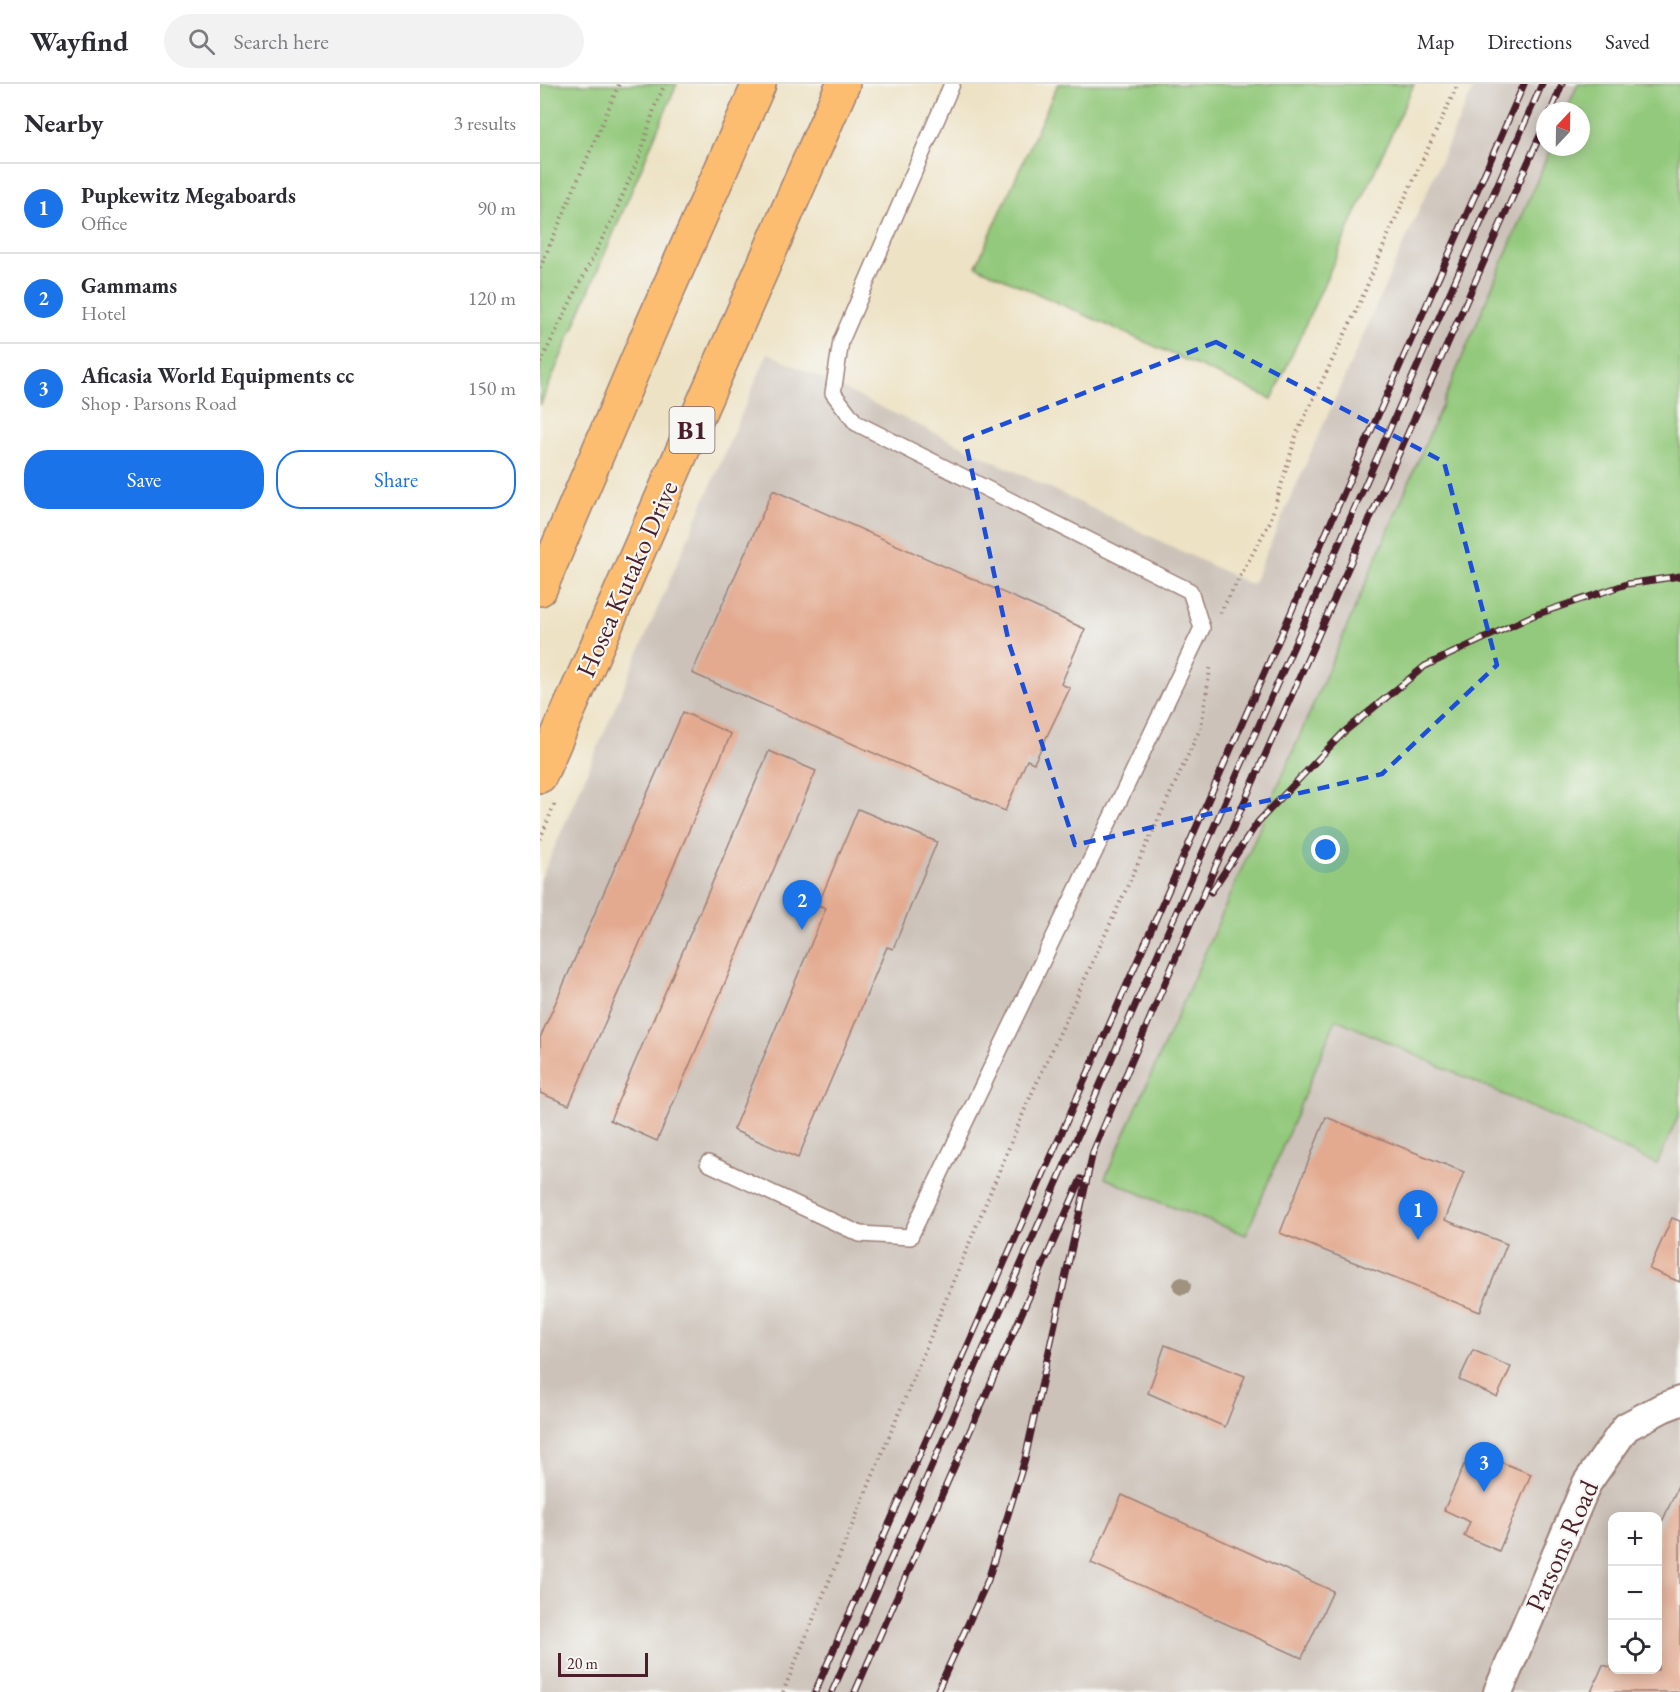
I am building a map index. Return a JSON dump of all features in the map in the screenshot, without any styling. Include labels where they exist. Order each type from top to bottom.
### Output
[{"type":"main road","points":[[540,589],[650,330],[759,84]]},
{"type":"main road","name":"Hosea Kutako Drive","points":[[540,776],[843,84]]},
{"type":"street","name":"Parsons Road","points":[[1498,1692],[1587,1483],[1626,1427],[1680,1401]]},
{"type":"lane","points":[[708,1163],[860,1234],[910,1237],[1202,628],[1190,591],[856,423],[833,393],[841,341],[952,84]]},
{"type":"path","points":[[540,268],[619,84]]},
{"type":"path","points":[[540,363],[614,215],[641,153],[655,106],[665,84]]},
{"type":"path","points":[[1220,614],[1270,522],[1297,433],[1359,305],[1392,226],[1458,84]]},
{"type":"path","points":[[783,1692],[1027,1104],[1201,727],[1213,658]]},
{"type":"highlighted area","points":[[1216,342],[1444,462],[1497,665],[1382,774],[1075,845],[1009,643],[965,439]]},
{"type":"shaded area","points":[[1475,84],[1680,84],[1680,1692],[540,1692],[540,881],[768,353],[1252,585]]},
{"type":"green space","points":[[540,84],[677,84],[540,406]]},
{"type":"green space","points":[[1058,84],[1414,84],[1272,399],[976,266]]},
{"type":"green space","points":[[1578,84],[1680,84],[1680,1112],[1657,1164],[1336,1019],[1246,1235],[1159,1202],[1105,1178],[1331,664],[1547,156],[1590,156],[1590,102],[1570,102]]},
{"type":"building","points":[[773,490],[1085,629],[1061,684],[1070,688],[1034,763],[1027,760],[1005,811],[692,673]]},
{"type":"building","points":[[683,712],[731,734],[569,1105],[540,1093],[540,1038]]},
{"type":"building","points":[[769,751],[816,771],[657,1141],[610,1120]]},
{"type":"building","points":[[858,809],[937,842],[893,949],[887,947],[798,1158],[733,1130],[826,908],[818,905]]},
{"type":"building","points":[[1326,1117],[1464,1172],[1445,1220],[1507,1244],[1480,1312],[1280,1233]]},
{"type":"building","points":[[1672,1218],[1680,1221],[1680,1282],[1649,1269]]},
{"type":"building","points":[[1165,1345],[1245,1376],[1225,1427],[1148,1393]]},
{"type":"building","points":[[1473,1350],[1511,1367],[1497,1397],[1459,1380]]},
{"type":"building","points":[[1493,1459],[1531,1474],[1499,1551],[1464,1536],[1470,1522],[1444,1510],[1464,1465],[1486,1473]]},
{"type":"building","points":[[1680,1482],[1680,1692],[1591,1692],[1603,1665],[1608,1666],[1608,1674],[1662,1674],[1662,1522]]},
{"type":"building","points":[[1122,1495],[1333,1591],[1302,1658],[1091,1563]]},
{"type":"railway","points":[[815,1692],[1524,84]]},
{"type":"railway","points":[[832,1692],[1542,84]]},
{"type":"railway","points":[[1555,102],[1562,84]]},
{"type":"railway","points":[[937,1692],[988,1580],[1025,1459],[1093,1152],[1191,922],[1536,144]]},
{"type":"railway","points":[[1211,892],[1258,822],[1344,732],[1425,666],[1532,616],[1627,584],[1680,576]]},
{"type":"railway","points":[[855,1692],[1081,1179]]},
{"type":"place","name":"Gammams","points":[[802,930]]},
{"type":"place","name":"Pupkewitz Megaboards","points":[[1418,1240]]},
{"type":"place","name":"Aficasia World Equipments cc","points":[[1484,1492]]}]
